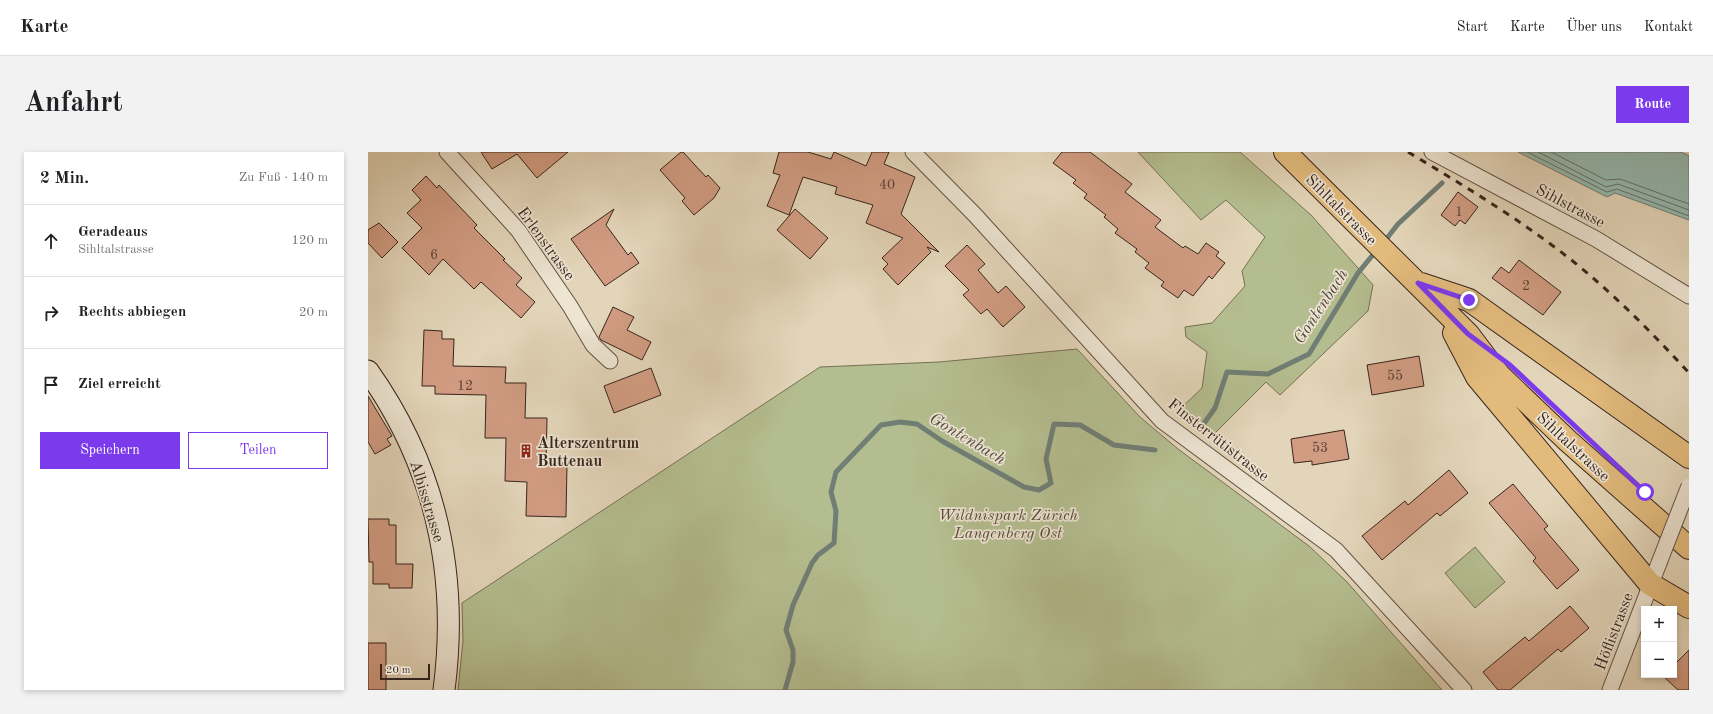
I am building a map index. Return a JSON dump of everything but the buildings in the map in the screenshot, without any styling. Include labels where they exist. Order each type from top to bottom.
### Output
[{"type":"main road","name":"Sihltalstrasse","points":[[1285,152],[1468,334],[1505,381],[1568,441],[1689,548]]},
{"type":"main road","points":[[1418,283],[1469,300],[1689,457]]},
{"type":"main road","points":[[1441,307],[1477,377],[1650,584],[1689,607]]},
{"type":"main road","name":"Sihltalstrasse","points":[[1468,334],[1510,365],[1645,492],[1689,529]]},
{"type":"main road","name":"Albisstrasse","points":[[368,371],[394,412],[410,443],[436,515],[444,549],[449,602],[447,663],[444,690]]},
{"type":"street","name":"Erlenstrasse","points":[[447,152],[518,230],[570,306],[593,345],[610,361]]},
{"type":"street","name":"Finsterrütistrasse","points":[[913,152],[981,221],[1162,421],[1336,550],[1464,690]]},
{"type":"street","name":"Sihlstrasse","points":[[1432,152],[1596,239],[1689,296]]},
{"type":"street","points":[[1650,584],[1689,486]]},
{"type":"street","name":"Höflistrasse","points":[[1610,690],[1650,584]]},
{"type":"green space","points":[[1138,152],[1240,152],[1311,215],[1373,285],[1368,311],[1280,395],[1266,382],[1213,435],[1178,411],[1202,388],[1207,352],[1186,337],[1185,327],[1212,323],[1245,286],[1242,271],[1265,237],[1226,200],[1201,220]]},
{"type":"green space","name":"Wildnispark Zürich Langenberg Ost","points":[[1077,349],[1140,417],[1178,449],[1309,546],[1347,582],[1442,690],[458,690],[463,641],[462,603],[820,367],[939,362]]},
{"type":"green space","points":[[1475,547],[1505,582],[1475,608],[1445,573]]},
{"type":"water","points":[[1518,152],[1681,152],[1689,156],[1689,220],[1615,193],[1607,197]]},
{"type":"waterway","name":"Gontenbach","points":[[1384,242],[1398,224],[1442,183]]},
{"type":"waterway","name":"Gontenbach","points":[[1200,429],[1215,408],[1227,372],[1268,374],[1309,354],[1358,273],[1376,251]]},
{"type":"waterway","name":"Gontenbach","points":[[785,690],[793,662],[793,650],[786,630],[793,605],[812,563],[818,555],[834,543],[836,511],[831,492],[836,472],[881,425],[900,422],[917,424],[942,441],[1024,487],[1039,490],[1051,483],[1046,459],[1054,424],[1080,425],[1114,445],[1155,450]]},
{"type":"railway","points":[[1408,152],[1497,207],[1568,257],[1622,304],[1689,373]]},
{"type":"place","name":"Alterszentrum Buttenau","points":[[526,451]]},
{"type":"route","points":[[1469,300],[1418,283],[1468,334],[1510,365],[1577,430],[1645,492]]}]
